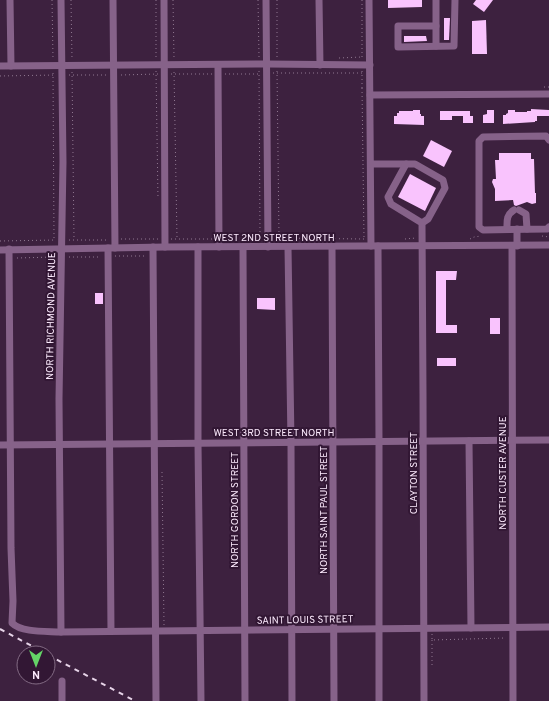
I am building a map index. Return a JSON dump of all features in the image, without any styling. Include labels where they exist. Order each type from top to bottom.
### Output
[{"type":"street","points":[[10,0],[11,66]]},
{"type":"street","name":"NORTH RICHMOND AVENUE","points":[[61,0],[63,162],[60,444],[61,632]]},
{"type":"street","points":[[111,631],[108,256],[112,248],[114,75],[113,0]]},
{"type":"street","points":[[164,0],[164,247]]},
{"type":"street","points":[[266,0],[268,247]]},
{"type":"street","points":[[319,0],[320,65]]},
{"type":"street","points":[[370,0],[371,164],[375,246],[380,442],[378,628],[379,701]]},
{"type":"street","points":[[436,0],[436,46]]},
{"type":"street","points":[[436,26],[398,26],[398,47],[454,46],[455,0]]},
{"type":"street","points":[[0,66],[174,66],[259,64],[370,65]]},
{"type":"street","points":[[218,65],[219,247]]},
{"type":"street","points":[[370,95],[549,94]]},
{"type":"street","points":[[549,140],[546,136],[482,137],[479,141],[480,226],[483,230],[548,229],[549,227]]},
{"type":"street","points":[[371,164],[406,164],[415,164],[443,180],[445,188],[428,219],[422,223],[391,204],[388,197],[406,164]]},
{"type":"street","points":[[507,229],[507,217],[509,213],[516,210],[526,214],[527,229]]},
{"type":"street","name":"CLAYTON STREET","points":[[422,223],[424,701]]},
{"type":"street","name":"NORTH CUSTER AVENUE","points":[[513,701],[512,440],[514,246],[517,229]]},
{"type":"street","name":"WEST 2ND STREET NORTH","points":[[0,250],[153,247],[549,245]]},
{"type":"street","name":"NORTH SAINT PAUL STREET","points":[[332,246],[334,701]]},
{"type":"street","points":[[153,247],[156,701]]},
{"type":"street","points":[[198,247],[198,443],[201,701]]},
{"type":"street","name":"NORTH GORDON STREET","points":[[243,247],[245,701]]},
{"type":"street","points":[[288,247],[291,442],[292,701]]},
{"type":"street","points":[[9,249],[11,444]]},
{"type":"street","name":"WEST 3RD STREET NORTH","points":[[0,445],[549,440]]},
{"type":"street","points":[[469,441],[471,628]]},
{"type":"street","name":"SAINT LOUIS STREET","points":[[11,444],[12,623],[15,626],[32,630],[61,632],[549,627]]},
{"type":"street","points":[[62,681],[62,701]]},
{"type":"path","points":[[52,0],[54,240]]},
{"type":"path","points":[[71,0],[74,240]]},
{"type":"path","points":[[156,0],[158,200]]},
{"type":"path","points":[[173,0],[177,239]]},
{"type":"path","points":[[258,0],[260,238]]},
{"type":"path","points":[[277,0],[279,238]]},
{"type":"path","points":[[362,0],[364,239]]},
{"type":"path","points":[[0,76],[362,73]]},
{"type":"path","points":[[541,87],[549,87]]},
{"type":"path","points":[[10,258],[147,256]]},
{"type":"path","points":[[162,467],[164,625]]},
{"type":"path","points":[[432,628],[432,665]]},
{"type":"path","points":[[432,640],[508,638]]},
{"type":"building","points":[[388,0],[422,0],[422,7],[388,8]]},
{"type":"building","points":[[476,0],[493,0],[484,12],[473,4]]},
{"type":"building","points":[[444,18],[450,18],[449,40],[444,40]]},
{"type":"building","points":[[486,20],[487,54],[472,54],[472,21]]},
{"type":"building","points":[[404,36],[426,36],[427,41],[404,42]]},
{"type":"building","points":[[531,109],[549,110],[549,116],[537,116],[537,121],[535,122],[503,124],[503,115],[508,113],[508,110],[515,110],[515,112],[527,112],[531,111]]},
{"type":"building","points":[[420,110],[421,116],[424,116],[424,125],[394,124],[394,116],[397,116],[399,111]]},
{"type":"building","points":[[487,110],[494,110],[494,123],[483,123],[483,115],[487,114]]},
{"type":"building","points":[[440,111],[470,111],[470,116],[473,116],[473,123],[463,123],[463,116],[452,116],[452,120],[440,120]]},
{"type":"building","points":[[431,140],[452,151],[444,167],[423,156]]},
{"type":"building","points":[[499,153],[531,153],[531,159],[534,159],[536,203],[532,204],[527,202],[516,206],[514,205],[513,200],[495,201],[495,189],[492,182],[493,179],[496,179],[495,160],[499,160]]},
{"type":"building","points":[[410,174],[436,188],[425,211],[398,197]]},
{"type":"building","points":[[436,271],[457,271],[456,280],[446,280],[446,325],[457,325],[457,333],[436,333]]},
{"type":"building","points":[[95,293],[103,293],[103,304],[95,304]]},
{"type":"building","points":[[257,298],[275,298],[275,310],[257,309]]},
{"type":"building","points":[[490,318],[500,318],[500,334],[490,334]]},
{"type":"building","points":[[437,358],[456,358],[456,366],[437,366]]},
{"type":"railway","points":[[0,629],[30,645]]},
{"type":"railway","points":[[56,659],[135,701]]}]
